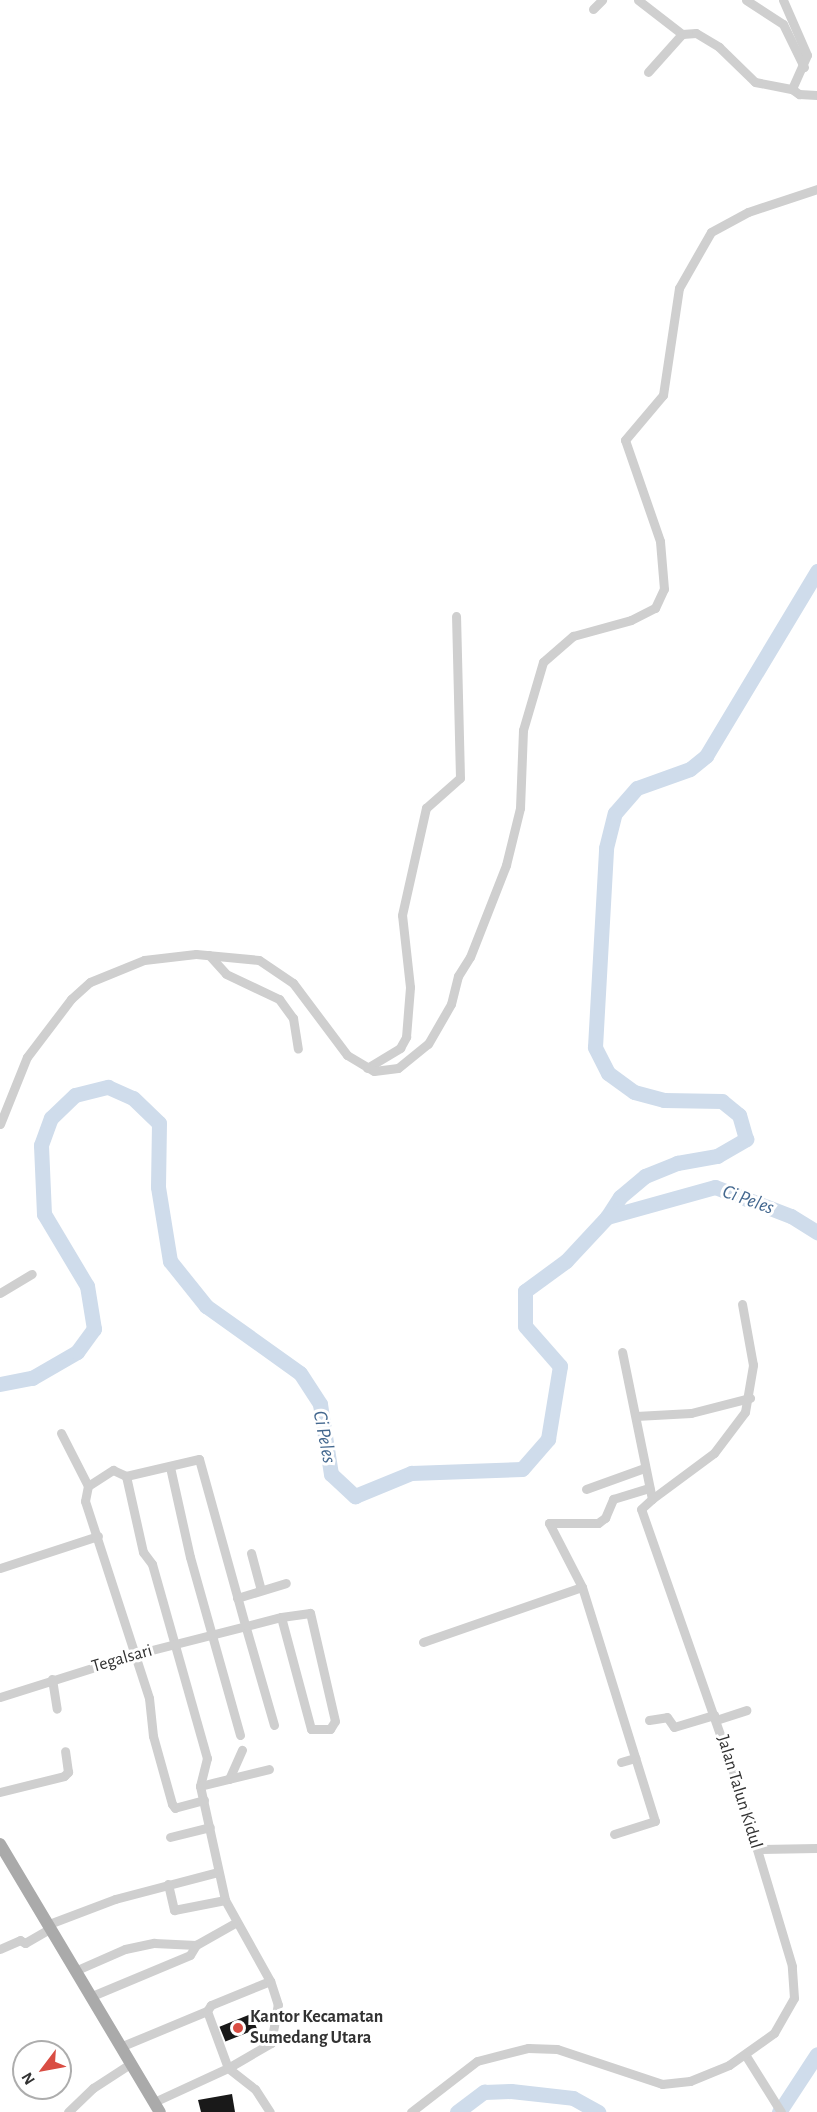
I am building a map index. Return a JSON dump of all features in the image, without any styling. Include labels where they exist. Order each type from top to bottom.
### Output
[{"type":"main road","points":[[0,1844],[157,2107]]},
{"type":"street","points":[[593,9],[602,0]]},
{"type":"street","points":[[638,0],[682,34],[696,33],[708,39],[755,82],[792,89],[798,94],[817,95]]},
{"type":"street","points":[[747,0],[783,24],[804,67]]},
{"type":"street","points":[[783,0],[806,47],[804,67],[792,89]]},
{"type":"street","points":[[648,72],[682,34]]},
{"type":"street","points":[[0,1124],[27,1057],[80,990],[144,960],[209,955],[259,960],[273,968],[309,1002],[347,1055],[368,1068],[386,1073],[414,1058],[440,1028],[451,1004],[458,976],[470,957],[506,865],[520,808],[523,730],[543,662],[573,636],[642,615],[660,601],[666,571],[660,541],[625,440],[663,395],[679,288],[700,245],[726,222],[817,189]]},
{"type":"street","points":[[368,1068],[400,1048],[406,1037],[410,987],[402,915],[426,808],[460,778],[456,616]]},
{"type":"street","points":[[209,955],[226,974],[279,999],[293,1018],[298,1049]]},
{"type":"street","points":[[0,1293],[32,1274]]},
{"type":"street","points":[[622,1352],[652,1499],[714,1453],[731,1435],[750,1398],[753,1365],[742,1304]]},
{"type":"street","points":[[636,1416],[691,1413],[750,1398]]},
{"type":"street","points":[[61,1433],[88,1486],[84,1501],[98,1536],[136,1654],[173,1807],[204,1800]]},
{"type":"street","points":[[88,1486],[113,1470],[126,1476],[199,1459],[203,1463],[237,1598],[274,1725]]},
{"type":"street","points":[[171,1467],[212,1636],[240,1735]]},
{"type":"street","points":[[586,1490],[645,1468]]},
{"type":"street","points":[[126,1476],[143,1552],[152,1564],[207,1758],[200,1786],[225,1900],[235,1923],[270,1980],[278,2005],[271,2043],[157,2107]]},
{"type":"street","points":[[614,1834],[655,1821],[582,1587],[549,1523],[598,1523],[605,1518],[613,1499],[649,1488]]},
{"type":"street","name":"Jalan Talun Kidul","points":[[411,2112],[459,2072],[498,2053],[557,2049],[662,2084],[690,2081],[746,2056],[774,2033],[794,1998],[792,1966],[757,1849],[715,1717],[641,1506],[652,1499]]},
{"type":"street","points":[[0,1568],[98,1536]]},
{"type":"street","points":[[251,1553],[261,1590]]},
{"type":"street","points":[[237,1598],[286,1583]]},
{"type":"street","points":[[423,1642],[582,1587]]},
{"type":"street","name":"Tegalsari","points":[[0,1696],[136,1654],[212,1636],[304,1610],[310,1613],[334,1721],[330,1729],[311,1729],[281,1617]]},
{"type":"street","points":[[52,1680],[57,1710]]},
{"type":"street","points":[[649,1720],[667,1717],[675,1727],[746,1710]]},
{"type":"street","points":[[229,1779],[242,1750]]},
{"type":"street","points":[[0,1792],[64,1776],[68,1772],[65,1751]]},
{"type":"street","points":[[621,1762],[635,1758]]},
{"type":"street","points":[[200,1786],[269,1769]]},
{"type":"street","points":[[170,1838],[210,1827]]},
{"type":"street","points":[[757,1849],[817,1848]]},
{"type":"street","points":[[0,1949],[19,1940],[25,1943],[50,1926],[168,1884],[218,1872]]},
{"type":"street","points":[[168,1884],[174,1910],[225,1900]]},
{"type":"street","points":[[92,1996],[190,1955],[196,1945],[235,1923]]},
{"type":"street","points":[[77,1970],[125,1949],[154,1942],[196,1945]]},
{"type":"street","points":[[120,2047],[207,2011],[211,2005],[270,1980]]},
{"type":"street","points":[[207,2011],[228,2068],[255,2088],[270,2112]]},
{"type":"street","points":[[746,2056],[781,2112]]},
{"type":"street","points":[[68,2112],[93,2088],[130,2064]]},
{"type":"building","name":"Kantor Kecamatan Sumedang Utara","points":[[251,2014],[257,2029],[225,2042],[219,2027]]},
{"type":"building","points":[[232,2094],[235,2112],[201,2112],[198,2100]]},
{"type":"waterway","points":[[607,1217],[620,1197],[645,1176],[677,1163],[717,1156],[746,1139],[739,1115],[722,1101],[664,1100],[634,1092],[608,1073],[595,1047],[606,848],[615,813],[637,788],[690,769],[706,756],[817,571]]},
{"type":"waterway","name":"Ci Peles","points":[[0,1384],[32,1378],[77,1352],[94,1329],[87,1286],[44,1214],[41,1145],[51,1118],[75,1095],[108,1087],[133,1098],[159,1123],[158,1187],[170,1261],[206,1306],[300,1373],[320,1404],[331,1474],[355,1496],[411,1473],[522,1469],[548,1439],[560,1366],[525,1326],[525,1291],[566,1261],[607,1217],[715,1187],[791,1216],[817,1232]]},
{"type":"waterway","name":"Ci Peles","points":[[779,2112],[817,2054]]},
{"type":"waterway","name":"Ci Peles","points":[[457,2112],[484,2092],[511,2091],[573,2098],[598,2112]]},
{"type":"place","name":"Kantor Kecamatan Sumedang Utara","points":[[238,2028]]}]
